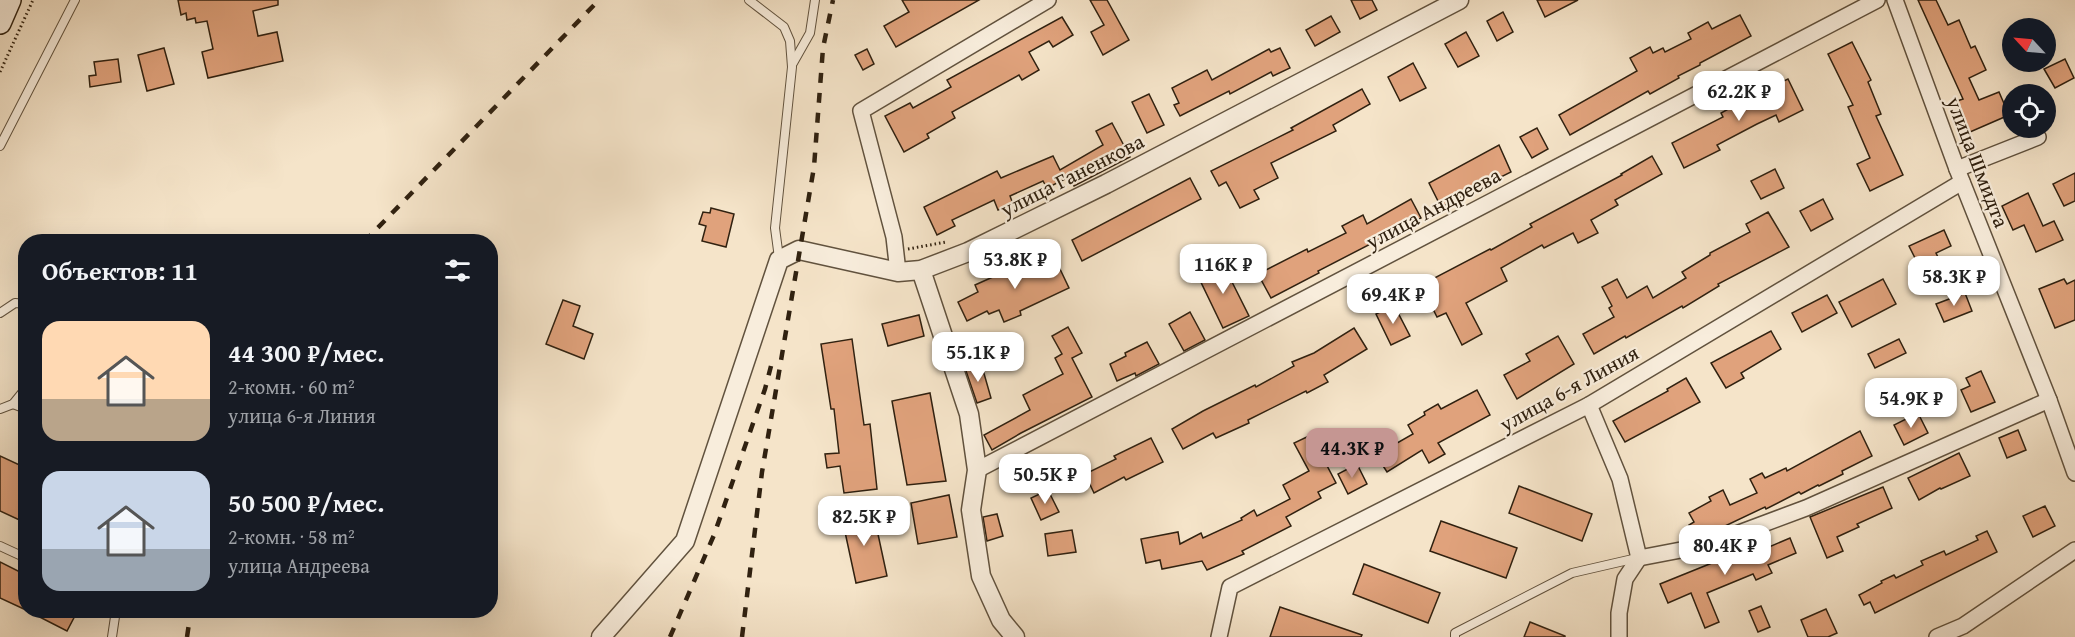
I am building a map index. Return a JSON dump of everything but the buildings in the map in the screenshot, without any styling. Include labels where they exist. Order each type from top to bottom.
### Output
[{"type":"main road","points":[[0,22],[10,0]]},
{"type":"street","points":[[898,272],[894,237],[861,111],[1048,0]]},
{"type":"street","name":"улица Ганенкова","points":[[779,260],[799,250],[898,272],[921,270],[968,252],[1106,184],[1459,0]]},
{"type":"street","name":"улица Андреева","points":[[977,470],[1877,0]]},
{"type":"street","name":"улица Шмидта","points":[[1895,0],[1960,176],[2049,400],[2075,473]]},
{"type":"street","name":"улица 6-я Линия","points":[[1219,637],[1230,587],[1588,405],[1960,176],[2036,138]]},
{"type":"street","points":[[601,637],[685,541],[779,260]]},
{"type":"street","points":[[921,270],[969,414],[977,470],[971,510],[981,576],[1001,620],[1015,637]]},
{"type":"street","points":[[1619,637],[1619,613],[1625,579],[1639,558],[1707,545],[1806,508],[2049,400]]},
{"type":"street","points":[[1588,405],[1620,479],[1639,558]]},
{"type":"street","points":[[1952,637],[1963,626],[2075,550]]},
{"type":"street","points":[[1937,637],[1963,626]]},
{"type":"lane","points":[[0,146],[75,0]]},
{"type":"lane","points":[[749,0],[784,27],[790,41],[792,67],[775,228],[779,260]]},
{"type":"lane","points":[[792,67],[810,33],[815,0]]},
{"type":"lane","points":[[0,313],[18,303]]},
{"type":"lane","points":[[0,409],[13,404],[18,397]]},
{"type":"lane","points":[[13,404],[18,406]]},
{"type":"lane","points":[[0,546],[18,554]]},
{"type":"lane","points":[[1452,636],[1572,573],[1639,558]]},
{"type":"lane","points":[[112,637],[115,618]]},
{"type":"path","points":[[0,72],[33,0]]},
{"type":"railway","points":[[372,234],[599,0]]},
{"type":"railway","points":[[742,637],[762,472],[814,167],[823,48],[833,0]]},
{"type":"railway","points":[[670,637],[714,535],[771,366]]},
{"type":"railway","points":[[187,637],[190,618]]}]
